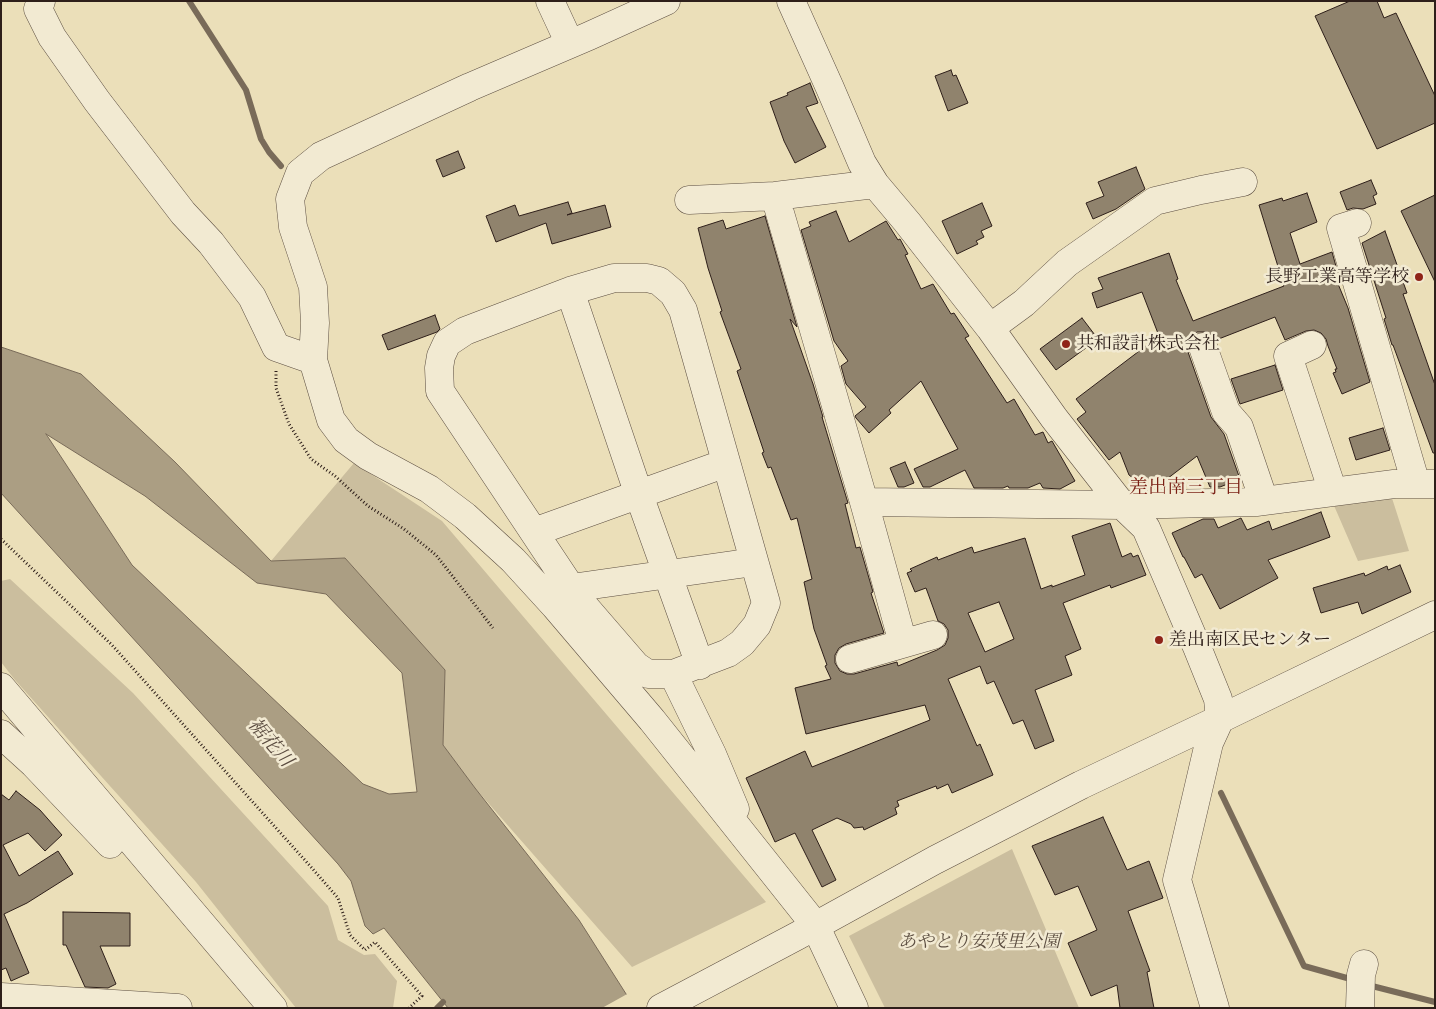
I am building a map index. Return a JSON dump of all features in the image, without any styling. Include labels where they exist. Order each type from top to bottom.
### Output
[{"type":"street","points":[[41,1],[38,9],[52,37],[96,101],[183,213],[210,243],[252,297],[276,347],[313,360]]},
{"type":"street","points":[[550,1],[570,44]]},
{"type":"street","points":[[666,1],[470,87],[321,156],[300,173],[290,199],[294,227],[313,287],[313,360],[331,420],[346,440],[368,456],[429,489],[466,516],[513,560],[555,606],[652,720],[736,825],[854,1008]]},
{"type":"street","points":[[791,1],[862,163],[875,184],[990,328],[1054,418],[1122,505],[1146,528],[1218,698],[1220,719],[1209,743],[1177,880],[1215,1008]]},
{"type":"street","points":[[990,328],[1024,303],[1067,263],[1155,201],[1243,182]]},
{"type":"street","points":[[689,200],[775,196],[875,184]]},
{"type":"street","points":[[775,196],[864,502],[903,644]]},
{"type":"street","points":[[864,502],[1122,505],[1264,501],[1394,484],[1425,484],[1341,228]]},
{"type":"street","points":[[614,278],[647,278],[659,281],[673,293],[683,310],[726,463],[766,603],[757,625],[742,643],[728,653],[673,674],[648,674],[636,666],[579,600],[440,391],[439,368],[441,356],[447,343],[465,331],[570,291],[614,278]]},
{"type":"street","points":[[570,291],[639,495],[700,665]]},
{"type":"street","points":[[1312,345],[1288,356],[1333,492]]},
{"type":"street","points":[[1203,347],[1226,412],[1239,427],[1264,501]]},
{"type":"street","points":[[534,532],[726,463]]},
{"type":"street","points":[[571,588],[754,562]]},
{"type":"street","points":[[661,1008],[935,860],[1080,785],[1435,615]]},
{"type":"street","points":[[850,659],[933,635]]},
{"type":"street","points":[[673,674],[712,754],[736,813],[736,825]]},
{"type":"street","points":[[1,687],[273,1008]]},
{"type":"street","points":[[1,734],[34,764],[100,832],[185,928],[248,1008]]},
{"type":"street","points":[[1,997],[178,1008]]},
{"type":"path","points":[[276,347],[276,388],[289,424],[311,459],[335,476],[368,506],[404,529],[436,555],[493,628]]},
{"type":"path","points":[[1,539],[112,645],[338,898],[350,935],[365,950],[375,942],[422,996],[409,1008]]},
{"type":"green space","points":[[354,463],[442,521],[766,902],[632,967],[475,788],[443,745],[445,670],[345,558],[271,561]]},
{"type":"green space","points":[[1391,495],[1409,551],[1358,561],[1332,501]]},
{"type":"green space","points":[[10,579],[133,693],[328,906],[338,940],[364,955],[375,954],[397,981],[393,1008],[296,1008],[196,882],[1,662],[1,581]]},
{"type":"green space","name":"あやとり安茂里公園","points":[[1012,849],[1079,1008],[885,1008],[849,936]]},
{"type":"water","name":"裾花川","points":[[1,347],[81,374],[175,462],[271,561],[345,558],[445,670],[443,745],[579,920],[635,1008],[448,1008],[384,928],[373,934],[365,926],[351,881],[338,864],[1,493]],"holes":[[[46,434],[145,496],[257,583],[326,594],[402,673],[417,792],[389,794],[363,784],[132,565]]]},
{"type":"pier","points":[[629,993],[638,1008],[602,1008]]},
{"type":"building","points":[[1350,1],[1377,1],[1384,18],[1396,13],[1435,96],[1435,123],[1377,149],[1315,16]]},
{"type":"building","points":[[951,70],[953,76],[956,75],[968,103],[948,111],[935,76]]},
{"type":"building","points":[[810,83],[818,103],[806,107],[826,147],[795,163],[784,141],[770,102]]},
{"type":"building","points":[[458,151],[465,168],[443,177],[436,160]]},
{"type":"building","points":[[1136,167],[1145,189],[1116,209],[1093,219],[1086,203],[1104,196],[1098,182]]},
{"type":"building","points":[[1371,180],[1377,194],[1373,196],[1376,204],[1363,209],[1353,208],[1347,210],[1340,192]]},
{"type":"building","points":[[1307,193],[1317,222],[1290,233],[1300,264],[1332,252],[1339,277],[1336,279],[1348,308],[1370,382],[1342,394],[1333,373],[1337,369],[1326,339],[1321,333],[1314,330],[1306,331],[1285,340],[1275,317],[1216,340],[1213,335],[1206,332],[1197,332],[1191,337],[1188,344],[1188,352],[1211,417],[1224,434],[1240,479],[1220,487],[1210,487],[1197,456],[1155,488],[1149,480],[1142,484],[1137,478],[1129,475],[1120,452],[1109,460],[1077,419],[1086,412],[1076,399],[1159,336],[1142,292],[1097,308],[1092,293],[1103,289],[1098,278],[1169,253],[1178,279],[1176,280],[1193,321],[1284,286],[1259,205],[1282,198],[1283,201]]},
{"type":"building","points":[[1435,195],[1435,282],[1401,211]]},
{"type":"building","points":[[568,202],[572,213],[567,215],[605,205],[611,227],[552,244],[546,223],[496,242],[486,216],[515,205],[519,216]]},
{"type":"building","points":[[982,203],[992,226],[981,231],[984,237],[976,241],[978,244],[957,254],[942,221]]},
{"type":"building","points":[[836,211],[849,242],[886,221],[898,240],[900,239],[908,254],[905,255],[921,289],[933,284],[951,314],[954,313],[969,336],[965,338],[1007,403],[1014,399],[1035,435],[1043,432],[1048,443],[1052,441],[1075,481],[1060,489],[1043,488],[1040,483],[1028,488],[1009,488],[1008,486],[1003,488],[974,488],[965,470],[930,487],[923,487],[914,469],[958,449],[921,381],[889,410],[891,413],[869,433],[855,416],[866,407],[846,384],[841,366],[848,361],[834,341],[801,230],[811,226],[809,222]]},
{"type":"building","points":[[765,216],[797,327],[790,319],[823,417],[848,503],[845,504],[856,548],[860,547],[873,592],[871,593],[884,633],[846,644],[839,648],[835,655],[835,663],[840,671],[854,674],[897,662],[898,666],[945,645],[948,638],[948,630],[944,624],[938,621],[926,588],[915,592],[907,573],[912,571],[910,569],[937,557],[938,560],[972,547],[974,553],[1025,538],[1041,589],[1052,585],[1052,587],[1085,575],[1072,536],[1110,523],[1122,557],[1131,553],[1133,557],[1138,555],[1146,575],[1111,588],[1110,585],[1063,603],[1081,649],[1065,656],[1072,675],[1035,690],[1054,741],[1035,749],[1023,720],[1013,724],[994,681],[987,684],[980,666],[948,679],[977,746],[980,744],[993,775],[952,793],[948,784],[937,789],[936,786],[897,801],[899,806],[895,808],[897,814],[864,830],[863,827],[854,828],[851,824],[837,818],[812,830],[836,880],[822,887],[795,833],[775,842],[746,778],[805,751],[812,767],[930,720],[925,705],[806,734],[795,688],[831,679],[814,629],[804,582],[812,579],[797,518],[791,520],[771,467],[768,468],[762,453],[764,452],[737,371],[741,369],[720,312],[722,311],[708,268],[698,228],[723,220],[726,229]],"holes":[[[999,602],[1014,639],[985,652],[968,613]]]},
{"type":"building","points":[[1385,231],[1407,293],[1403,294],[1435,385],[1435,453],[1433,453],[1392,345],[1384,319],[1386,318],[1362,243]]},
{"type":"building","points":[[435,315],[440,329],[437,332],[388,350],[382,335]]},
{"type":"building","name":"共和設計株式会社","points":[[1082,318],[1098,339],[1056,370],[1040,349]]},
{"type":"building","points":[[1275,365],[1283,390],[1240,404],[1231,379]]},
{"type":"building","points":[[1383,428],[1390,450],[1356,460],[1349,438]]},
{"type":"building","points":[[905,462],[914,483],[898,487],[890,468]]},
{"type":"building","points":[[1321,512],[1330,537],[1268,560],[1278,578],[1220,609],[1202,574],[1195,578],[1172,533],[1203,519],[1214,519],[1218,528],[1241,518],[1247,530],[1269,521],[1272,530]]},
{"type":"building","points":[[1400,565],[1411,592],[1362,614],[1358,602],[1321,613],[1313,588],[1364,573],[1365,576],[1387,566],[1388,570]]},
{"type":"building","points":[[16,791],[40,810],[62,835],[45,851],[28,833],[3,845],[19,876],[58,851],[73,874],[27,903],[4,914],[29,973],[11,981],[6,968],[1,970],[1,794],[9,800]]},
{"type":"building","points":[[1103,817],[1127,870],[1149,861],[1163,898],[1128,911],[1150,971],[1147,972],[1154,1008],[1120,1008],[1117,985],[1091,996],[1068,943],[1097,930],[1078,886],[1055,895],[1032,846]]},
{"type":"building","points":[[63,912],[130,913],[130,946],[100,946],[116,984],[108,988],[85,987],[66,945],[63,945]]},
{"type":"waterway","points":[[189,1],[246,90],[261,139],[281,166]]},
{"type":"waterway","points":[[1221,793],[1304,966],[1354,980]]},
{"type":"waterway","points":[[1368,985],[1435,1002]]},
{"type":"waterway","points":[[437,1008],[443,1002]]},
{"type":"place","name":"長野工業高等学校","points":[[1419,277]]},
{"type":"place","name":"共和設計株式会社","points":[[1066,344]]},
{"type":"place","name":"差出南区民センター","points":[[1159,640]]},
{"type":"district","name":"差出南三丁目","points":[[1186,488]]}]
